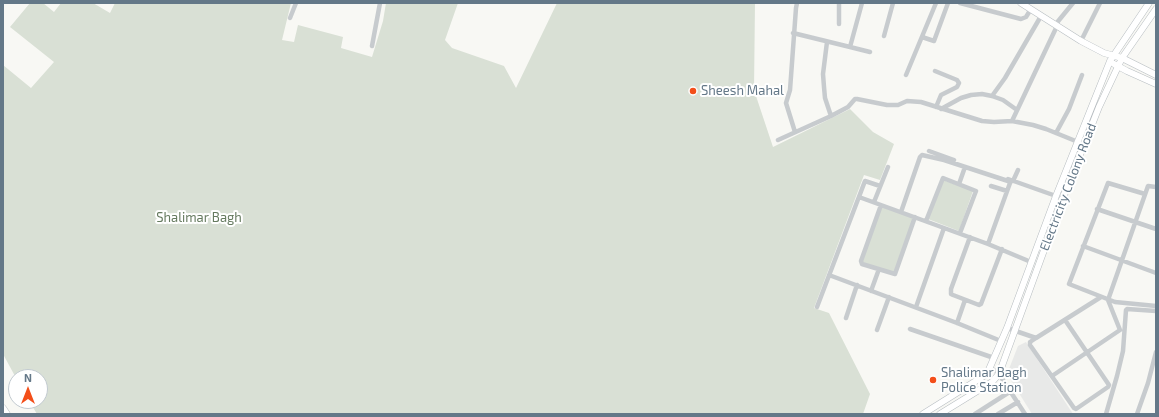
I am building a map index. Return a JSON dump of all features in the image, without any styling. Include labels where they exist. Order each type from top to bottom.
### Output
[{"type":"street","points":[[290,18],[296,3]]},
{"type":"street","points":[[372,46],[380,3]]},
{"type":"street","points":[[795,132],[786,103],[790,90],[793,33],[797,3]]},
{"type":"street","points":[[839,3],[839,24]]},
{"type":"street","points":[[850,47],[862,3]]},
{"type":"street","points":[[884,36],[893,3]]},
{"type":"street","points":[[906,75],[936,3]]},
{"type":"street","points":[[922,37],[934,41],[948,3]]},
{"type":"street","points":[[960,3],[1021,19],[1026,17],[1031,9]]},
{"type":"street","points":[[1021,3],[1081,41],[1104,53],[1122,58],[1156,75]]},
{"type":"street","points":[[1012,121],[1056,25],[1073,3]]},
{"type":"street","points":[[1081,41],[1100,3]]},
{"type":"street","name":"Electricity Colony Road","points":[[999,374],[1110,61],[1149,3]]},
{"type":"street","name":"Electricity Colony Road","points":[[990,367],[1007,328],[1056,196],[1118,65],[1156,9]]},
{"type":"street","points":[[992,96],[1005,78],[1041,16]]},
{"type":"street","points":[[793,33],[870,52]]},
{"type":"street","points":[[827,42],[823,74],[825,98],[831,116]]},
{"type":"street","points":[[1104,53],[1110,61],[1156,84]]},
{"type":"street","points":[[935,71],[957,80],[959,83],[957,87],[942,94],[939,108]]},
{"type":"street","points":[[1056,133],[1073,100],[1082,74]]},
{"type":"street","points":[[939,108],[961,98],[982,94],[1003,100],[1017,110]]},
{"type":"street","points":[[778,140],[831,116],[848,107],[852,101],[857,99],[887,105],[898,105],[907,101],[914,101],[982,120],[994,122],[1012,121],[1032,125],[1081,143]]},
{"type":"street","points":[[929,151],[1056,196]]},
{"type":"street","points":[[901,212],[922,155],[965,167],[1009,182],[1010,183],[988,244]]},
{"type":"street","points":[[874,202],[888,167]]},
{"type":"street","points":[[959,184],[965,167]]},
{"type":"street","points":[[1013,181],[1018,170]]},
{"type":"street","points":[[926,221],[942,178],[976,191],[960,233]]},
{"type":"street","points":[[817,307],[865,181],[880,186]]},
{"type":"street","points":[[1145,194],[1108,182],[1070,284],[1118,303],[1156,306]]},
{"type":"street","points":[[991,186],[1007,191]]},
{"type":"street","points":[[1052,376],[1120,330],[1108,300],[1148,186],[1156,188]]},
{"type":"street","points":[[859,197],[960,233],[1032,262]]},
{"type":"street","points":[[881,204],[861,262],[862,264],[895,274],[915,217]]},
{"type":"street","points":[[1097,209],[1156,229]]},
{"type":"street","points":[[916,307],[944,228]]},
{"type":"street","points":[[970,237],[951,292],[953,295],[965,300],[979,305],[981,304],[1002,249]]},
{"type":"street","points":[[1083,246],[1156,273]]},
{"type":"street","points":[[872,291],[879,270]]},
{"type":"street","points":[[829,275],[916,307],[1001,341]]},
{"type":"street","points":[[846,318],[857,285]]},
{"type":"street","points":[[877,330],[889,297]]},
{"type":"street","points":[[1065,320],[1108,384],[1108,387],[1102,392],[1075,409],[1030,345],[1030,342],[1101,297]]},
{"type":"street","points":[[957,323],[965,300]]},
{"type":"street","points":[[1106,414],[1123,351],[1126,310],[1156,311]]},
{"type":"street","points":[[1007,328],[1036,338]]},
{"type":"street","points":[[910,329],[994,358]]},
{"type":"street","points":[[1137,414],[1148,383],[1156,352]]},
{"type":"street","points":[[923,414],[987,374],[990,367],[999,374],[1025,414]]},
{"type":"street","points":[[935,406],[940,414],[992,382],[999,374]]},
{"type":"street","points":[[975,414],[1011,391]]},
{"type":"street","points":[[998,414],[1018,402]]},
{"type":"street","points":[[3,408],[6,414]]},
{"type":"shaded area","points":[[1026,342],[1073,414],[1032,414],[1007,374],[1018,346]]},
{"type":"green space","name":"Shalimar Bagh","points":[[30,3],[43,3],[54,12],[61,3],[93,3],[110,13],[115,3],[291,3],[282,40],[294,42],[298,25],[343,37],[341,48],[372,57],[383,21],[386,3],[458,3],[445,40],[452,48],[504,66],[516,88],[557,3],[755,3],[754,90],[773,147],[850,109],[873,132],[894,144],[880,180],[864,175],[814,308],[829,313],[870,394],[863,414],[37,414],[34,409],[48,409],[48,369],[11,369],[3,354],[3,65],[31,88],[54,62],[10,27]]},
{"type":"green space","points":[[943,180],[973,191],[959,231],[928,219]]},
{"type":"green space","points":[[882,207],[913,218],[894,273],[862,262]]},
{"type":"place","name":"Sheesh Mahal","points":[[693,91]]},
{"type":"place","name":"Shalimar Bagh Police Station","points":[[933,380]]}]
